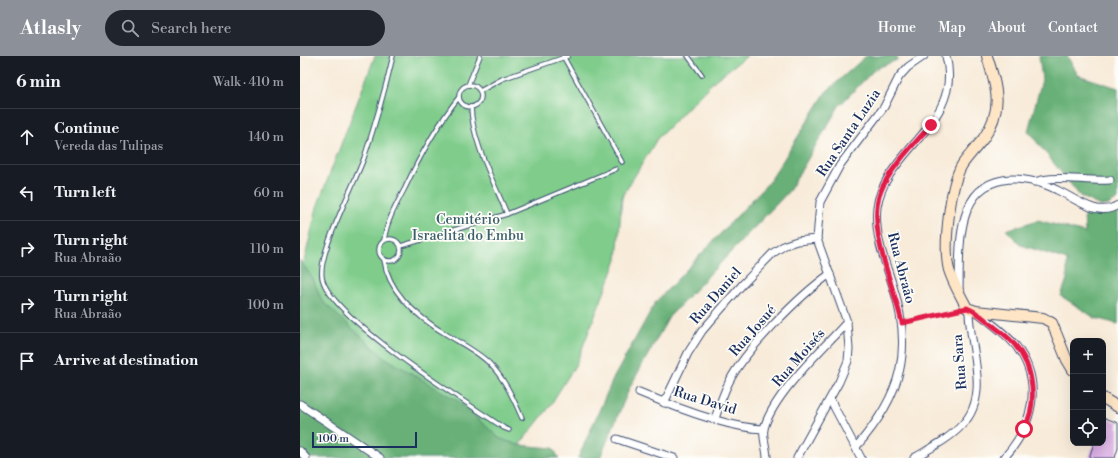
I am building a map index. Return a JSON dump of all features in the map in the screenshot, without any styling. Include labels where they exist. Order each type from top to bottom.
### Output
[{"type":"main road","points":[[987,56],[996,84],[997,108],[994,120],[983,138],[961,166],[956,180],[951,205],[947,248],[949,269],[959,293],[972,310],[1043,318],[1048,320],[1055,328],[1070,365]]},
{"type":"main road","points":[[1106,400],[1118,406]]},
{"type":"street","name":"Rua Santa Luzia","points":[[797,458],[830,399],[848,361],[849,335],[847,322],[817,239],[820,202],[836,171],[884,108],[899,77],[908,67],[924,56]]},
{"type":"street","name":"Rua Abraão","points":[[856,447],[876,423],[898,382],[903,353],[902,323],[880,246],[877,208],[880,194],[885,184],[931,125],[940,109],[948,78],[949,65],[946,56]]},
{"type":"street","points":[[1034,182],[1047,178],[1096,181],[1110,180]]},
{"type":"street","points":[[959,293],[960,238],[963,222],[973,199],[979,190],[988,184],[998,181],[1020,179],[1055,189],[1101,211],[1109,210],[1118,205]]},
{"type":"street","name":"Rua Daniel","points":[[664,403],[688,353],[702,331],[747,280],[773,253],[785,245],[797,241],[817,239]]},
{"type":"street","name":"Rua Josué","points":[[715,419],[730,380],[741,364],[799,299],[830,274]]},
{"type":"street","points":[[972,310],[1016,345],[1030,373],[1032,388],[1030,419],[1015,446],[1004,458]]},
{"type":"street","name":"Rua Sara","points":[[914,458],[952,435],[970,415],[974,404],[977,377],[972,310]]},
{"type":"street","name":"Rua Moisés","points":[[764,429],[792,382],[847,322]]},
{"type":"street","name":"Rua David","points":[[639,392],[664,403],[715,419],[755,429],[764,429]]},
{"type":"street","points":[[830,399],[861,458]]},
{"type":"street","points":[[300,404],[380,458]]},
{"type":"street","points":[[764,429],[767,458]]},
{"type":"street","points":[[617,439],[674,458]]},
{"type":"street","points":[[300,451],[306,458]]},
{"type":"lane","points":[[393,56],[364,157],[328,245],[321,275],[323,284],[330,295],[344,310],[389,349],[509,430]]},
{"type":"lane","points":[[480,56],[468,85],[460,91],[459,97],[437,129],[411,175],[391,217],[384,240],[378,248],[380,255],[384,260],[387,276],[399,295],[428,323],[488,362],[508,388],[522,418]]},
{"type":"lane","points":[[480,91],[502,79],[568,56]]},
{"type":"lane","points":[[688,56],[702,76]]},
{"type":"lane","points":[[563,57],[622,162]]},
{"type":"lane","points":[[459,97],[462,103],[471,106],[480,101],[480,91],[475,86],[468,85]]},
{"type":"lane","points":[[471,106],[473,124],[480,146],[507,214]]},
{"type":"lane","points":[[400,246],[507,214],[616,169]]},
{"type":"lane","points":[[384,240],[392,238],[399,243],[400,246],[400,254],[395,259],[384,260]]},
{"type":"path","points":[[902,323],[972,310]]},
{"type":"green space","name":"Cemitério Israelita do Embu","points":[[375,56],[747,56],[716,79],[657,139],[622,197],[617,260],[576,364],[548,409],[512,454],[419,398],[300,279],[317,207]]},
{"type":"green space","points":[[866,56],[897,56],[897,60],[875,69],[839,106],[789,191],[669,317],[630,387],[600,458],[578,458],[614,377],[655,303],[770,181],[826,92]]},
{"type":"green space","points":[[1039,56],[1067,56],[1078,75],[1118,88],[1118,199],[1108,205],[1100,206],[1080,196],[1028,131],[1042,80]]},
{"type":"green space","points":[[1118,211],[1118,324],[1095,318],[1061,296],[1067,279],[1067,260],[1021,245],[1006,230],[1038,220],[1085,233],[1084,214],[1097,215],[1114,213]]},
{"type":"green space","points":[[300,260],[313,279],[322,301],[384,357],[458,401],[499,438],[518,445],[553,448],[559,458],[300,458]]},
{"type":"building","points":[[1106,418],[1118,423],[1118,448],[1115,458],[1089,458],[1093,446],[1106,446]]},
{"type":"route","points":[[931,125],[894,170],[880,194],[877,208],[880,246],[893,285],[902,323],[967,308],[976,311],[1016,345],[1030,373],[1032,388],[1032,408],[1030,419],[1024,429]]}]
